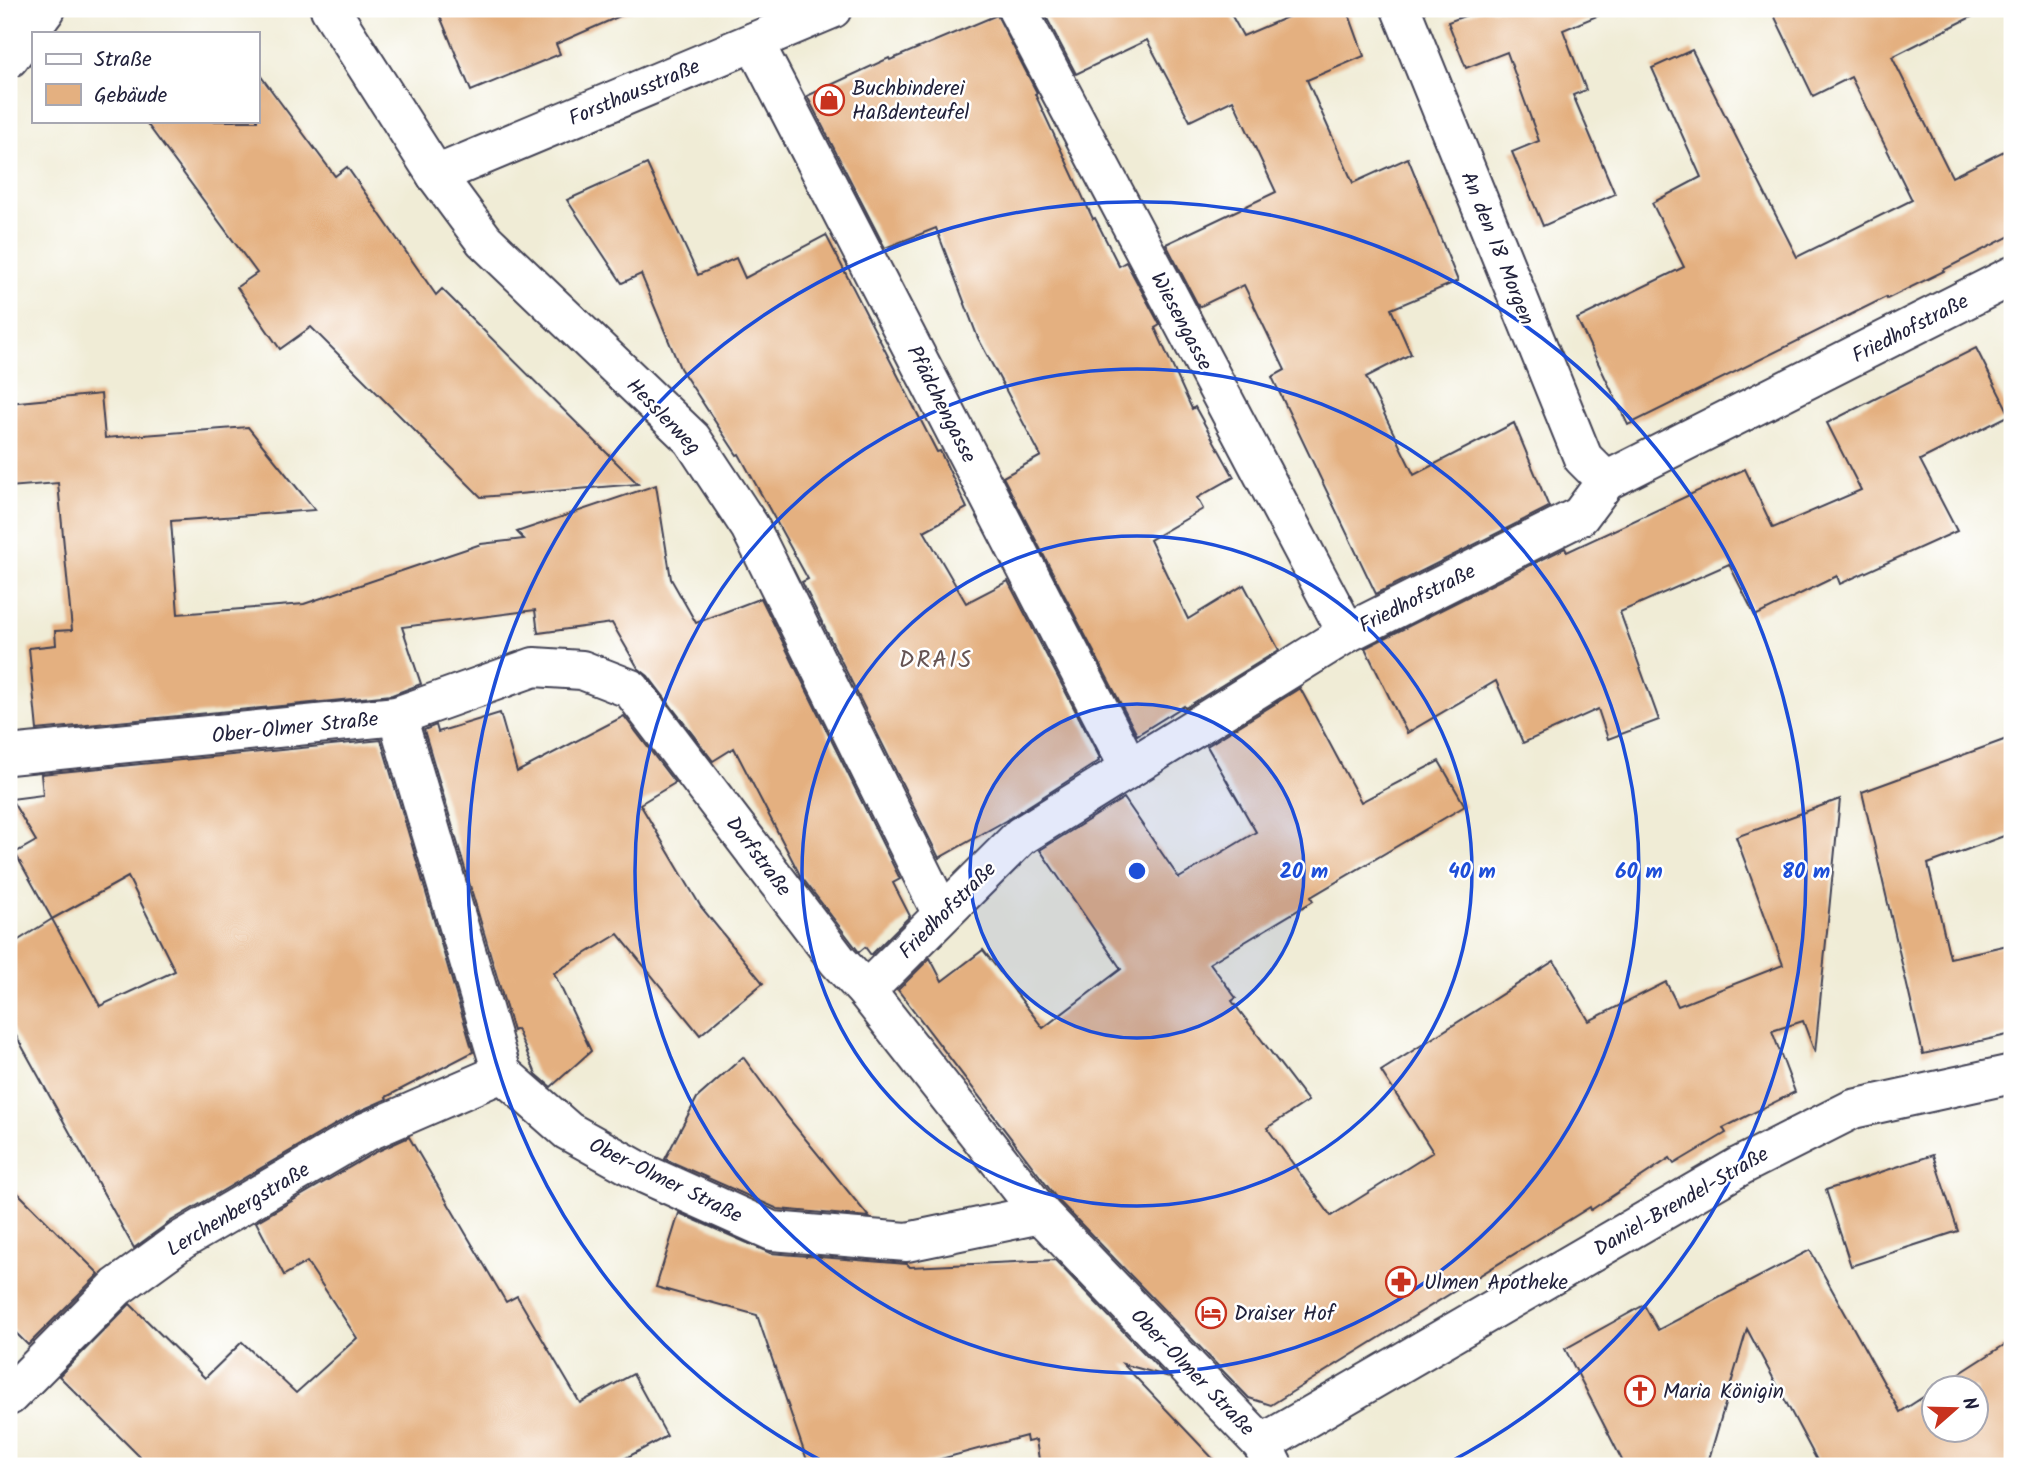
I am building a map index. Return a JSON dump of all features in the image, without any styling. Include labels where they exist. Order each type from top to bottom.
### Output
[{"type":"street","points":[[9,58],[46,9]]},
{"type":"street","name":"Hesslerweg","points":[[330,9],[436,175],[484,240],[692,439],[750,527],[942,914]]},
{"type":"street","name":"Forsthausstraße","points":[[436,175],[832,9]]},
{"type":"street","name":"Wiesengasse","points":[[1017,9],[1347,633]]},
{"type":"street","name":"An den 18 Morgen","points":[[1401,9],[1583,458],[1606,481]]},
{"type":"street","name":"Pfädchengasse","points":[[754,41],[1129,767]]},
{"type":"street","name":"Friedhofstraße","points":[[866,991],[1021,836],[1129,767],[1347,633],[1580,516],[1606,481],[2012,276]]},
{"type":"street","name":"Dorfstraße","points":[[397,716],[534,667],[582,670],[631,689],[838,961],[866,991],[1041,1214]]},
{"type":"street","name":"Ober-Olmer Straße","points":[[9,755],[397,716],[502,1073],[568,1131],[645,1174],[772,1231],[907,1242],[1041,1214],[1267,1455]]},
{"type":"street","name":"Lerchenbergstraße","points":[[9,1396],[117,1287],[183,1240],[366,1132],[502,1073]]},
{"type":"street","name":"Daniel-Brendel-Straße","points":[[1267,1455],[1740,1166],[1853,1109],[2012,1073]]},
{"type":"building","points":[[437,9],[636,9],[556,44],[560,54],[471,91]]},
{"type":"building","points":[[1042,9],[1228,9],[1243,36],[1306,9],[1347,9],[1364,56],[1307,80],[1353,183],[1408,158],[1458,281],[1391,309],[1411,354],[1366,377],[1414,475],[1514,423],[1549,507],[1376,594],[1272,377],[1285,370],[1244,285],[1199,307],[1166,244],[1276,192],[1233,100],[1190,121],[1147,40],[1076,74]]},
{"type":"building","points":[[1483,9],[1608,9],[1609,11],[1563,30],[1586,90],[1573,95],[1615,194],[1543,226],[1512,152],[1539,141],[1507,52],[1466,68],[1448,22]]},
{"type":"building","points":[[1771,9],[1987,9],[1892,57],[1952,177],[2012,147],[2012,235],[1944,271],[1628,425],[1577,319],[1684,267],[1652,203],[1701,177],[1652,68],[1692,50],[1797,257],[1912,200],[1851,77],[1813,96]]},
{"type":"building","points":[[997,15],[1037,93],[1035,94],[1093,219],[1095,218],[1119,266],[1126,262],[1160,325],[1155,328],[1192,409],[1195,407],[1234,477],[1197,498],[1203,509],[1150,540],[1188,619],[1244,585],[1279,650],[1137,735],[1003,477],[1041,456],[978,338],[936,228],[885,248],[807,96],[889,58],[890,60]]},
{"type":"building","points":[[259,74],[335,176],[347,167],[436,295],[442,289],[638,484],[481,497],[311,327],[280,349],[237,287],[257,273],[146,122],[259,122]]},
{"type":"building","points":[[647,164],[698,275],[736,258],[745,278],[826,235],[937,452],[940,451],[967,508],[924,531],[966,603],[1008,581],[1100,758],[1005,821],[939,858],[802,582],[808,579],[739,454],[737,455],[680,368],[641,274],[622,283],[567,200]]},
{"type":"building","points":[[1976,348],[2010,415],[1920,460],[1957,531],[1840,584],[1837,576],[1755,616],[1729,564],[1620,612],[1659,720],[1608,739],[1598,709],[1523,743],[1496,681],[1407,733],[1365,648],[1565,548],[1567,552],[1745,469],[1773,528],[1861,490],[1827,423]]},
{"type":"building","points":[[101,394],[105,438],[248,427],[315,510],[171,521],[178,614],[304,604],[481,544],[524,539],[517,532],[656,485],[671,579],[696,623],[761,598],[900,879],[893,883],[910,916],[871,955],[865,947],[859,952],[800,875],[734,748],[713,761],[648,676],[638,668],[612,623],[538,633],[535,610],[402,627],[421,684],[392,695],[37,730],[29,648],[56,645],[55,631],[72,630],[58,483],[9,487],[9,403]]},
{"type":"building","points":[[1300,688],[1361,802],[1439,761],[1465,806],[1311,897],[1313,901],[1210,963],[1236,998],[1232,1001],[1308,1101],[1267,1128],[1331,1216],[1433,1152],[1381,1071],[1554,961],[1589,1021],[1666,982],[1678,1006],[1783,965],[1736,837],[1840,799],[1815,1053],[1803,1021],[1772,1031],[1795,1092],[1723,1128],[1726,1133],[1674,1164],[1670,1158],[1591,1210],[1590,1207],[1271,1405],[1249,1398],[1058,1200],[898,990],[930,958],[942,981],[983,950],[1043,1028],[1121,969],[1040,850],[1124,798],[1179,878],[1256,832],[1207,746]]},
{"type":"building","points":[[500,713],[517,772],[624,716],[675,783],[640,804],[701,907],[763,983],[700,1035],[618,934],[554,973],[591,1051],[551,1087],[536,1074],[517,1029],[513,1031],[424,730],[436,725],[438,732]]},
{"type":"building","points":[[2012,737],[2012,833],[1928,864],[1950,958],[2012,944],[2012,1034],[1923,1054],[1862,792]]},
{"type":"building","points":[[381,740],[473,1052],[386,1097],[387,1099],[355,1113],[171,1221],[134,1248],[9,1023],[9,946],[52,919],[15,853],[36,841],[11,799],[43,795],[41,774]],"holes":[[[128,877],[175,971],[100,1006],[52,919]]]},
{"type":"building","points":[[743,1057],[785,1114],[869,1217],[778,1209],[665,1159],[697,1098]]},
{"type":"building","points":[[409,1137],[506,1302],[517,1296],[580,1403],[633,1374],[667,1436],[611,1466],[149,1466],[59,1376],[130,1304],[205,1378],[242,1342],[296,1393],[357,1338],[307,1262],[284,1275],[256,1222],[376,1152]]},
{"type":"building","points":[[1933,1155],[1958,1231],[1851,1266],[1826,1190]]},
{"type":"building","points":[[9,1184],[99,1274],[28,1345],[9,1326]]},
{"type":"building","points":[[679,1213],[770,1253],[907,1264],[910,1267],[1055,1260],[1166,1376],[1123,1364],[1220,1466],[1040,1466],[1036,1440],[1027,1442],[1026,1436],[915,1466],[809,1466],[757,1315],[656,1287]]},
{"type":"building","points":[[1810,1250],[1900,1412],[1920,1399],[1920,1444],[1990,1444],[1990,1374],[1959,1374],[2012,1340],[2012,1466],[1820,1466],[1747,1329],[1707,1466],[1625,1466],[1565,1349],[1644,1305],[1658,1330]]},
{"type":"place","name":"Buchbinderei Haßdenteufel","points":[[829,100]]},
{"type":"place","name":"Ulmen Apotheke","points":[[1401,1282]]},
{"type":"place","name":"Draiser Hof","points":[[1211,1313]]},
{"type":"place","name":"Maria Königin","points":[[1640,1391]]},
{"type":"district","name":"DRAIS","points":[[936,659]]}]
